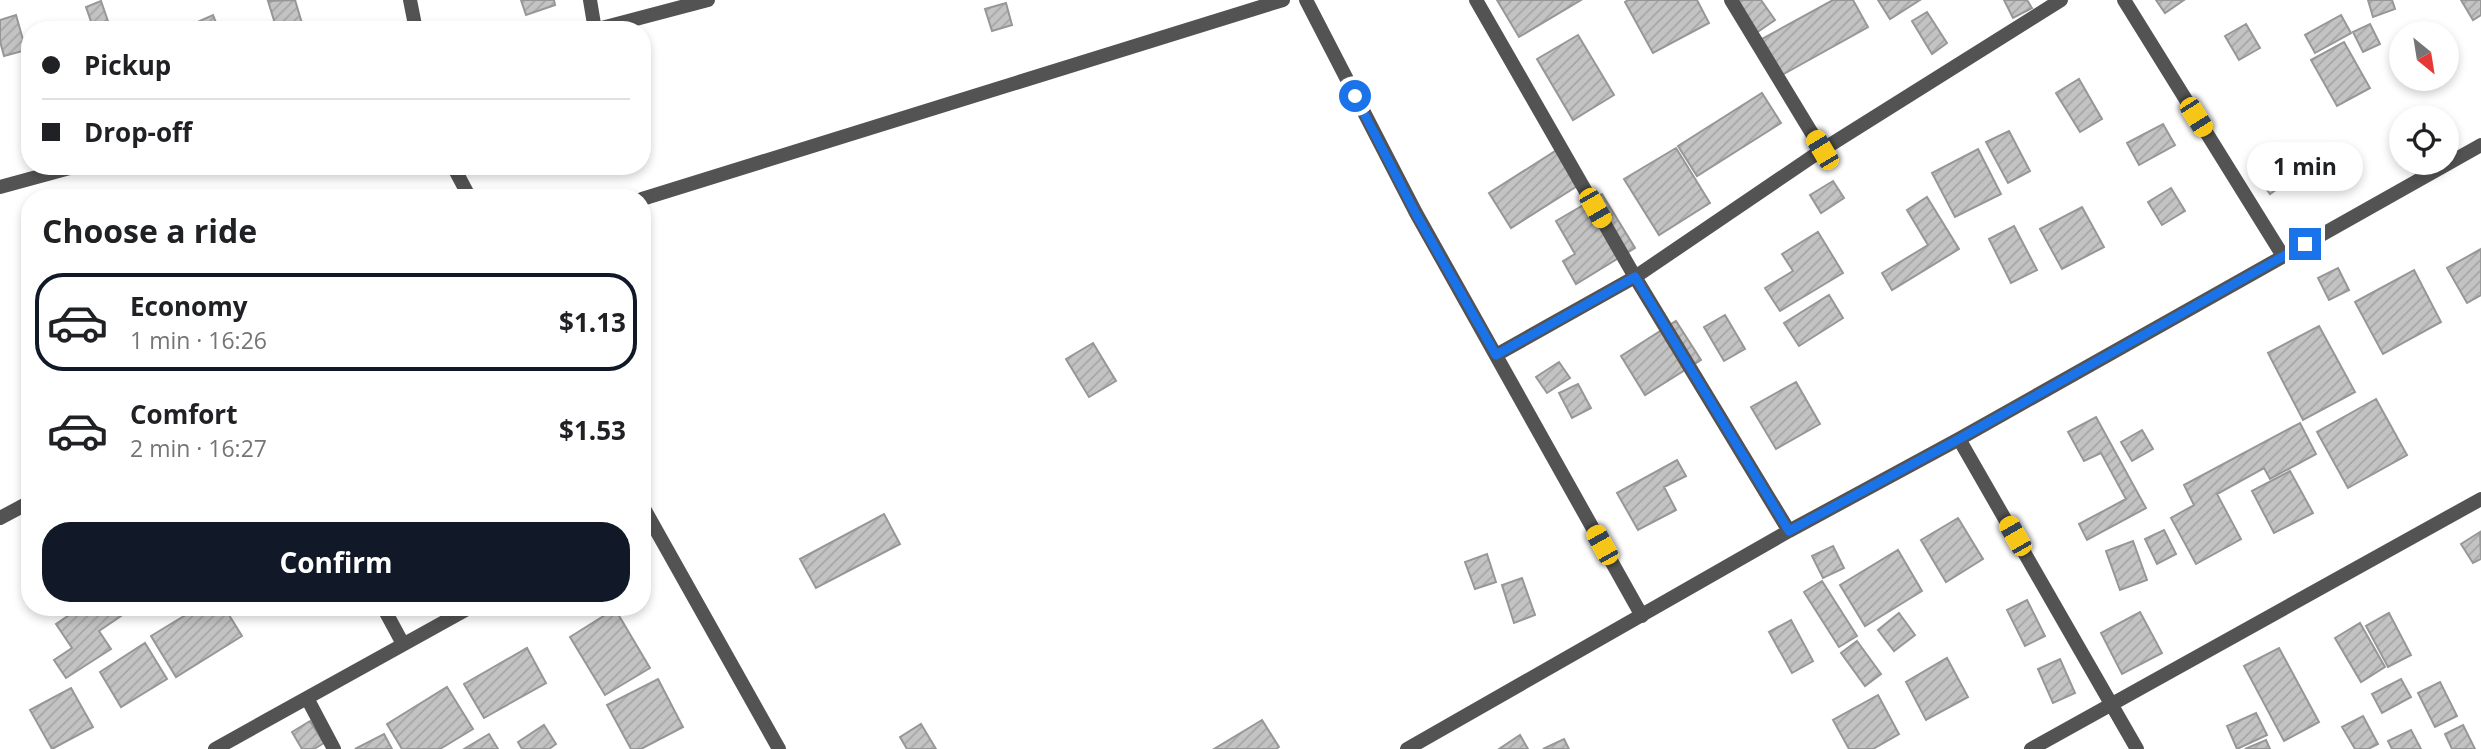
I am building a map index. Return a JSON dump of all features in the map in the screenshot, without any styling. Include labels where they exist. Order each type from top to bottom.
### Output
[{"type":"street","points":[[410,0],[414,21]]},
{"type":"street","points":[[590,0],[593,21]]},
{"type":"street","points":[[628,21],[708,0]]},
{"type":"street","points":[[651,196],[1283,0]]},
{"type":"street","points":[[1306,0],[1410,202],[1642,616]]},
{"type":"street","points":[[1476,0],[1635,277],[1789,531]]},
{"type":"street","points":[[1731,0],[1822,150]]},
{"type":"street","points":[[1496,355],[1635,277],[1822,150],[2061,0]]},
{"type":"street","points":[[2124,0],[2283,256]]},
{"type":"street","points":[[1407,749],[1789,531],[1959,439],[2481,145]]},
{"type":"street","points":[[0,187],[44,175]]},
{"type":"street","points":[[1959,439],[2137,749]]},
{"type":"street","points":[[2031,749],[2481,499]]},
{"type":"street","points":[[0,518],[21,507]]},
{"type":"street","points":[[651,523],[779,749]]},
{"type":"street","points":[[388,616],[403,645]]},
{"type":"street","points":[[215,749],[455,616]]},
{"type":"street","points":[[307,698],[334,749]]},
{"type":"building","points":[[295,0],[301,21],[274,21],[268,1]]},
{"type":"building","points":[[521,0],[554,0],[555,5],[526,15]]},
{"type":"building","points":[[1497,0],[1581,0],[1519,37]]},
{"type":"building","points":[[1697,0],[1709,23],[1653,53],[1625,2]]},
{"type":"building","points":[[1731,0],[1761,0],[1775,20],[1753,35]]},
{"type":"building","points":[[1833,0],[1853,0],[1868,27],[1782,75],[1762,39]]},
{"type":"building","points":[[1878,0],[1920,0],[1890,19]]},
{"type":"building","points":[[2004,0],[2027,0],[2032,8],[2013,18]]},
{"type":"building","points":[[2156,0],[2184,0],[2165,13]]},
{"type":"building","points":[[2368,0],[2392,0],[2395,9],[2373,17]]},
{"type":"building","points":[[2461,0],[2481,0],[2481,15],[2473,20]]},
{"type":"building","points":[[101,1],[108,21],[91,21],[86,7]]},
{"type":"building","points":[[1006,3],[1012,25],[992,31],[985,9]]},
{"type":"building","points":[[1927,12],[1947,43],[1932,54],[1912,21]]},
{"type":"building","points":[[16,15],[21,32],[21,51],[4,56],[0,41],[0,20]]},
{"type":"building","points":[[213,15],[215,21],[200,21]]},
{"type":"building","points":[[2341,15],[2351,33],[2315,53],[2305,35]]},
{"type":"building","points":[[2246,24],[2260,48],[2239,60],[2225,36]]},
{"type":"building","points":[[2370,24],[2380,44],[2363,52],[2353,32]]},
{"type":"building","points":[[1578,35],[1614,95],[1573,120],[1537,59]]},
{"type":"building","points":[[2344,42],[2370,88],[2337,106],[2311,60]]},
{"type":"building","points":[[2079,79],[2102,119],[2080,132],[2056,93]]},
{"type":"building","points":[[1762,93],[1781,123],[1697,176],[1678,146]]},
{"type":"building","points":[[2163,124],[2175,145],[2139,165],[2127,143]]},
{"type":"building","points":[[2009,131],[2030,171],[2008,183],[1986,142]]},
{"type":"building","points":[[1560,148],[1582,183],[1511,228],[1489,193]]},
{"type":"building","points":[[1676,148],[1710,203],[1659,235],[1624,179]]},
{"type":"building","points":[[1978,149],[2001,194],[1955,217],[1932,173]]},
{"type":"building","points":[[2271,152],[2291,179],[2270,194],[2250,167]]},
{"type":"building","points":[[1833,181],[1844,198],[1821,213],[1810,195]]},
{"type":"building","points":[[2171,188],[2185,211],[2162,225],[2148,202]]},
{"type":"building","points":[[1602,194],[1635,248],[1576,284],[1563,261],[1575,254],[1556,221]]},
{"type":"building","points":[[1927,197],[1959,249],[1892,290],[1882,273],[1928,245],[1907,210]]},
{"type":"building","points":[[2082,207],[2104,247],[2062,269],[2040,229]]},
{"type":"building","points":[[2014,226],[2037,270],[2011,283],[1989,239]]},
{"type":"building","points":[[1818,232],[1843,273],[1780,311],[1765,288],[1793,271],[1782,254]]},
{"type":"building","points":[[2481,249],[2481,295],[2467,303],[2447,268]]},
{"type":"building","points":[[2338,268],[2349,290],[2329,300],[2318,278]]},
{"type":"building","points":[[2414,270],[2441,322],[2383,354],[2355,302]]},
{"type":"building","points":[[1829,295],[1843,318],[1799,346],[1784,323]]},
{"type":"building","points":[[1725,315],[1745,349],[1724,361],[1704,327]]},
{"type":"building","points":[[1676,321],[1701,360],[1645,395],[1621,356]]},
{"type":"building","points":[[2319,326],[2355,392],[2303,420],[2268,353]]},
{"type":"building","points":[[1093,343],[1116,381],[1089,397],[1066,359]]},
{"type":"building","points":[[1559,362],[1570,378],[1547,393],[1536,377]]},
{"type":"building","points":[[1796,382],[1820,424],[1776,449],[1751,407]]},
{"type":"building","points":[[1578,384],[1591,408],[1572,418],[1559,393]]},
{"type":"building","points":[[2376,399],[2407,455],[2348,488],[2317,432]]},
{"type":"building","points":[[2096,417],[2146,508],[2087,540],[2079,524],[2126,499],[2101,453],[2084,461],[2068,432]]},
{"type":"building","points":[[2300,423],[2316,454],[2270,479],[2264,468],[2217,494],[2241,539],[2196,564],[2171,518],[2194,505],[2184,485]]},
{"type":"building","points":[[2142,430],[2153,449],[2132,461],[2121,442]]},
{"type":"building","points":[[1677,460],[1686,476],[1664,487],[1676,510],[1638,530],[1617,493]]},
{"type":"building","points":[[2290,471],[2313,513],[2274,533],[2252,491]]},
{"type":"building","points":[[884,514],[900,544],[816,588],[800,559]]},
{"type":"building","points":[[1958,518],[1983,559],[1946,582],[1921,540]]},
{"type":"building","points":[[2164,530],[2176,554],[2157,564],[2145,539]]},
{"type":"building","points":[[2480,532],[2481,559],[2473,563],[2461,544]]},
{"type":"building","points":[[2133,541],[2147,580],[2120,590],[2106,551]]},
{"type":"building","points":[[1833,546],[1844,568],[1823,578],[1812,556]]},
{"type":"building","points":[[1898,550],[1922,591],[1865,626],[1840,585]]},
{"type":"building","points":[[1487,554],[1496,582],[1475,589],[1465,562]]},
{"type":"building","points":[[1522,578],[1535,615],[1514,623],[1502,585]]},
{"type":"building","points":[[1822,581],[1857,636],[1839,647],[1804,592]]},
{"type":"building","points":[[2027,600],[2045,636],[2025,646],[2007,610]]},
{"type":"building","points":[[2140,612],[2162,653],[2122,674],[2101,633]]},
{"type":"building","points":[[1899,613],[1915,635],[1894,651],[1878,630]]},
{"type":"building","points":[[2389,613],[2411,655],[2388,667],[2366,626]]},
{"type":"building","points":[[68,616],[121,616],[99,631],[111,649],[66,678],[54,660],[72,648],[56,624]]},
{"type":"building","points":[[184,616],[230,616],[242,636],[176,677],[151,636]]},
{"type":"building","points":[[604,616],[619,616],[650,668],[605,695],[570,637]]},
{"type":"building","points":[[1791,620],[1813,661],[1792,673],[1769,632]]},
{"type":"building","points":[[2360,623],[2385,667],[2361,682],[2335,638]]},
{"type":"building","points":[[1857,641],[1881,674],[1865,686],[1841,653]]},
{"type":"building","points":[[145,643],[167,679],[121,707],[100,672]]},
{"type":"building","points":[[527,648],[546,683],[484,718],[464,684]]},
{"type":"building","points":[[2279,648],[2319,722],[2284,741],[2244,666]]},
{"type":"building","points":[[1947,658],[1968,697],[1926,720],[1906,682]]},
{"type":"building","points":[[2060,659],[2075,693],[2053,703],[2038,669]]},
{"type":"building","points":[[658,679],[683,727],[641,749],[631,749],[607,705]]},
{"type":"building","points":[[2401,679],[2411,697],[2382,713],[2372,694]]},
{"type":"building","points":[[2440,682],[2457,716],[2435,727],[2418,693]]},
{"type":"building","points":[[447,687],[473,729],[440,749],[402,749],[387,724]]},
{"type":"building","points":[[71,688],[93,727],[52,749],[30,710]]},
{"type":"building","points":[[1878,695],[1899,734],[1873,749],[1849,749],[1833,720]]},
{"type":"building","points":[[2256,713],[2267,735],[2237,749],[2227,726]]},
{"type":"building","points":[[2363,716],[2378,744],[2368,749],[2355,749],[2342,727]]},
{"type":"building","points":[[1262,720],[1279,747],[1276,749],[1214,749]]},
{"type":"building","points":[[310,721],[324,743],[314,749],[302,749],[292,732]]},
{"type":"building","points":[[921,724],[936,749],[907,749],[900,737]]},
{"type":"building","points":[[544,725],[556,744],[549,749],[522,749],[518,742]]},
{"type":"building","points":[[2463,725],[2475,749],[2452,749],[2445,734]]},
{"type":"building","points":[[2411,730],[2421,749],[2392,749],[2388,741]]},
{"type":"building","points":[[384,734],[392,749],[355,749]]},
{"type":"building","points":[[489,734],[498,749],[464,749]]},
{"type":"building","points":[[1520,735],[1528,749],[1499,749]]},
{"type":"building","points":[[1564,739],[1569,749],[1543,749]]},
{"type":"building","points":[[2266,740],[2270,749],[2245,749]]},
{"type":"route","points":[[1355,96],[1416,214],[1496,355],[1635,277],[1789,531],[1959,439],[2305,244]]}]
